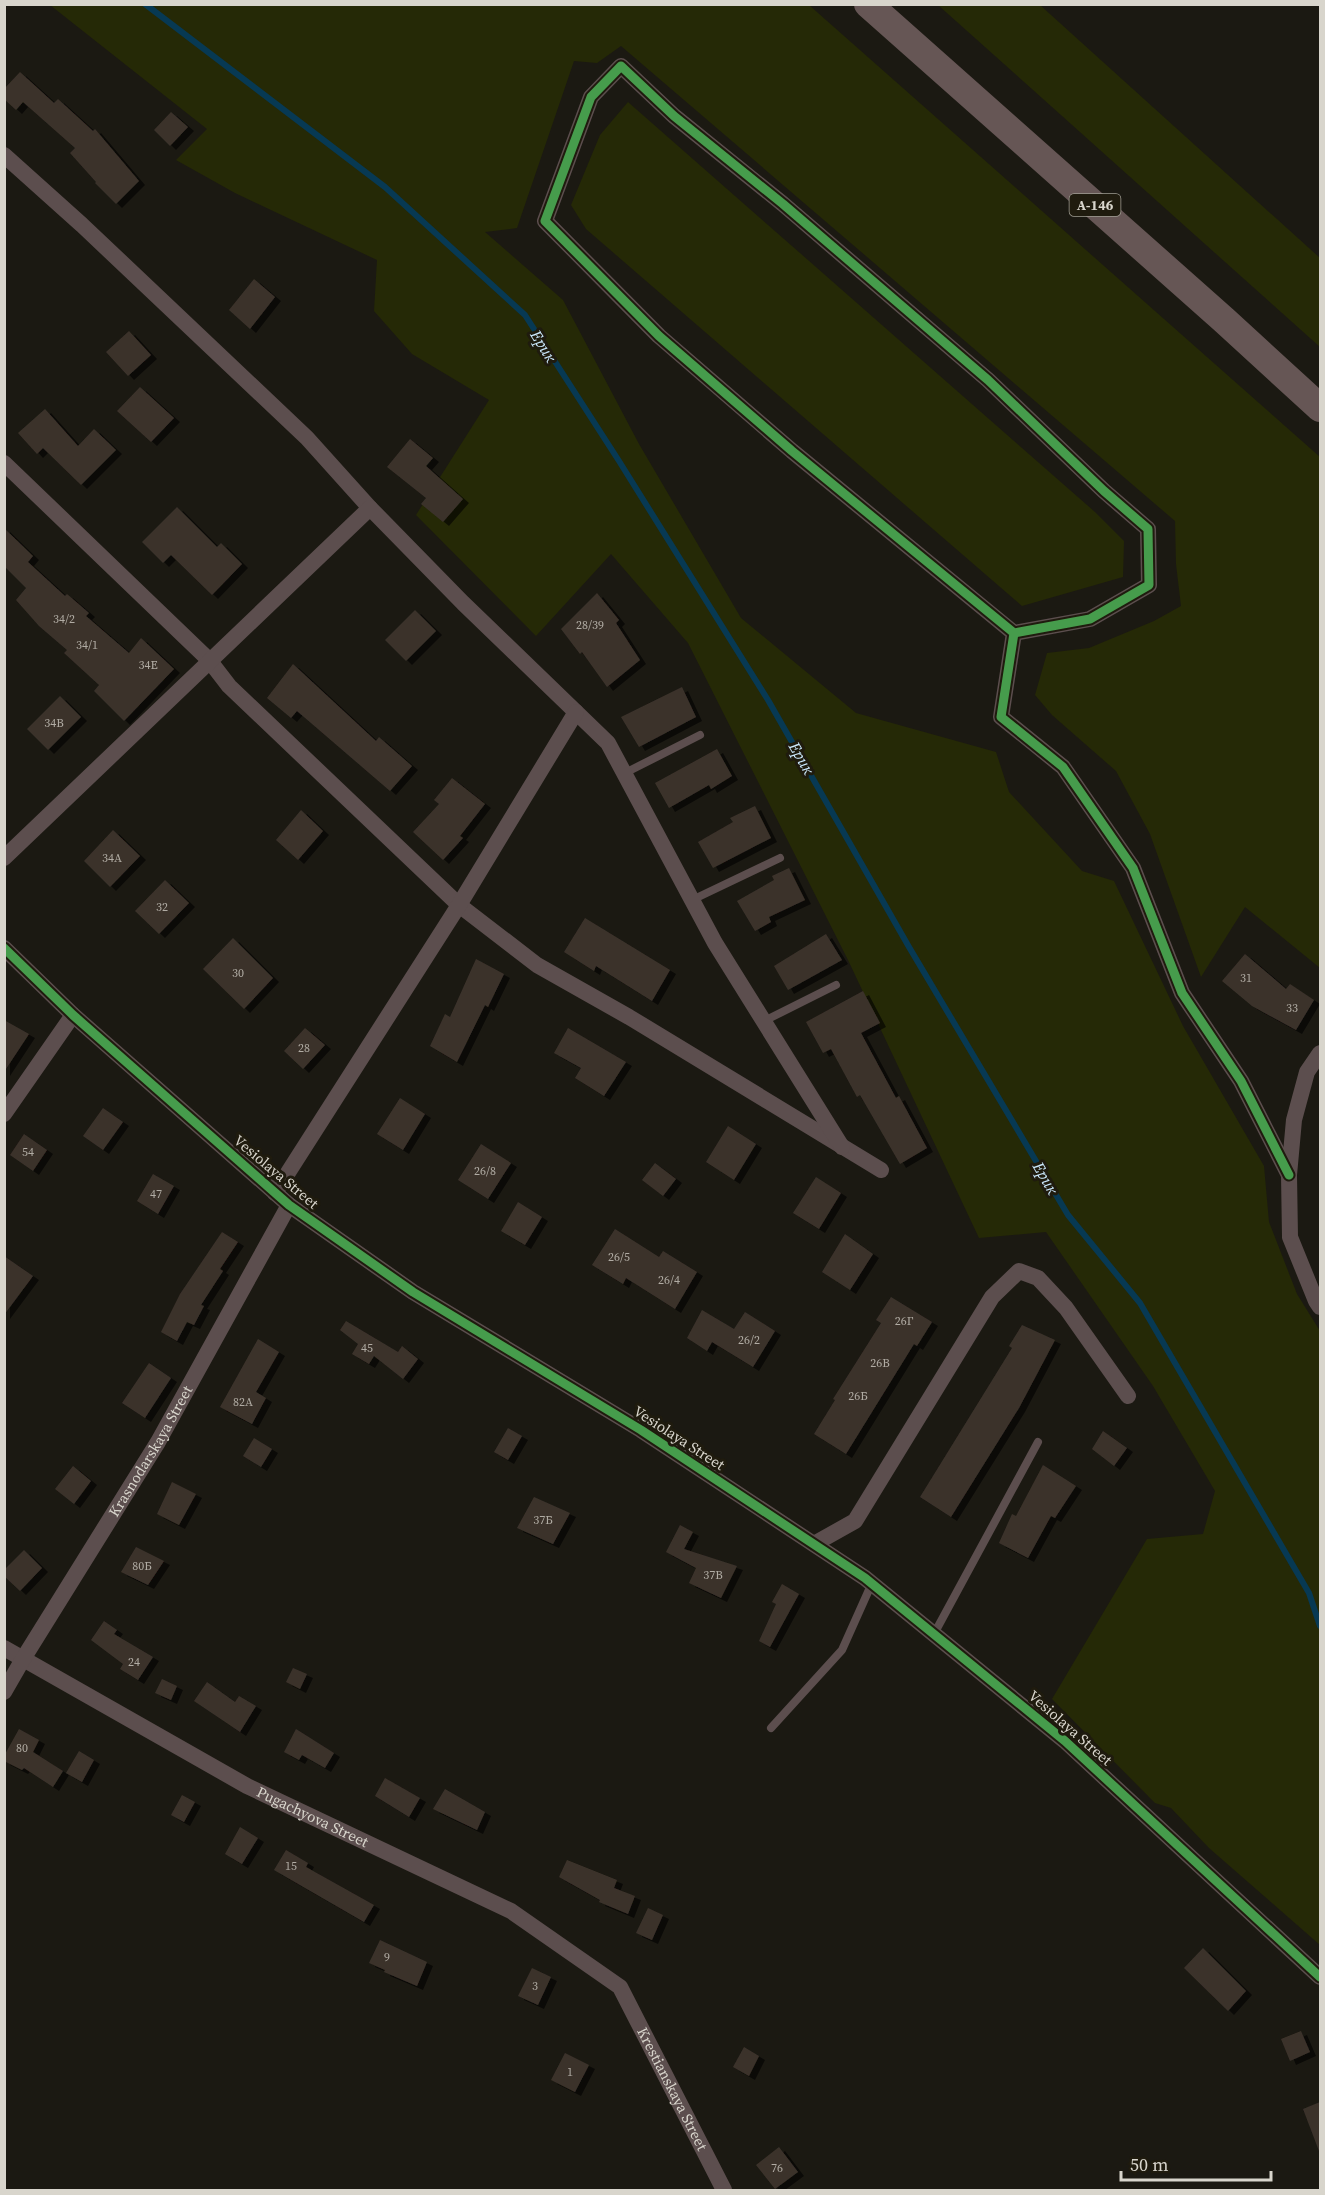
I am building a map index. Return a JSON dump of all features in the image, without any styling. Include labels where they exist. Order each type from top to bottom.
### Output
[{"type":"highway","name":"А-146","points":[[868,4],[1320,408]]},
{"type":"street","points":[[621,66],[674,116],[783,204],[988,380],[1104,491],[1148,529],[1149,585],[1090,619],[1014,633],[792,451],[668,344],[545,221],[591,97],[621,66]]},
{"type":"street","points":[[4,155],[82,225],[307,438],[370,508],[463,603],[608,743],[623,775],[715,943],[842,1147]]},
{"type":"street","points":[[4,463],[209,660],[229,686],[459,905],[537,964],[881,1170]]},
{"type":"street","points":[[4,858],[370,508]]},
{"type":"street","points":[[1014,633],[1001,717],[1063,767],[1133,868],[1182,993],[1241,1081],[1289,1175]]},
{"type":"street","points":[[275,1193],[459,905],[576,712]]},
{"type":"street","name":"Vesiolaya Street","points":[[4,948],[73,1015],[289,1205],[413,1292],[641,1430],[872,1583],[1065,1742],[1320,1977]]},
{"type":"street","points":[[4,1114],[73,1015]]},
{"type":"street","points":[[1320,1053],[1307,1072],[1294,1120],[1289,1175],[1290,1237],[1320,1307]]},
{"type":"street","name":"Krasnodarskaya Street","points":[[4,1692],[22,1659],[158,1442],[289,1205]]},
{"type":"street","points":[[814,1544],[855,1521],[992,1297],[1019,1271],[1038,1278],[1066,1308],[1128,1396]]},
{"type":"street","name":"Pugachyova Street","points":[[4,1648],[247,1786],[511,1911],[620,1987]]},
{"type":"street","name":"Krestianskaya Street","points":[[620,1987],[724,2190]]},
{"type":"lane","points":[[623,775],[700,735]]},
{"type":"lane","points":[[692,900],[780,858]]},
{"type":"lane","points":[[764,1022],[836,985]]},
{"type":"lane","points":[[934,1634],[1038,1442]]},
{"type":"lane","points":[[771,1728],[842,1650],[872,1583]]},
{"type":"green space","points":[[50,5],[809,5],[1320,457],[1320,968],[1245,907],[1201,977],[1150,834],[1116,771],[1052,715],[1035,695],[1047,653],[1089,648],[1154,621],[1181,606],[1176,564],[1175,521],[621,46],[597,63],[574,61],[517,228],[485,232],[563,300],[639,444],[741,618],[856,713],[996,752],[1009,792],[1082,871],[1114,881],[1183,1026],[1264,1166],[1269,1222],[1297,1294],[1320,1331],[1320,1945],[1209,1848],[1171,1808],[1155,1803],[1052,1699],[1147,1539],[1203,1534],[1215,1491],[1153,1386],[1046,1232],[979,1238],[848,960],[688,643],[611,554],[536,636],[416,515],[489,400],[412,354],[374,311],[377,260],[235,193],[176,160],[207,129]]},
{"type":"green space","points":[[938,5],[1040,5],[1320,258],[1320,347]]},
{"type":"green space","points":[[628,102],[1095,512],[1124,541],[1123,577],[1022,606],[586,229],[571,205],[600,135]]},
{"type":"building","points":[[20,72],[54,103],[58,99],[93,131],[95,129],[139,181],[116,204],[70,153],[75,148],[23,102],[16,110],[4,99],[4,89]]},
{"type":"building","points":[[171,112],[188,127],[170,146],[154,130]]},
{"type":"building","points":[[254,279],[275,297],[250,329],[229,310]]},
{"type":"building","points":[[129,331],[151,355],[128,376],[106,352]]},
{"type":"building","points":[[140,387],[174,418],[151,442],[117,411]]},
{"type":"building","points":[[45,409],[78,446],[94,429],[116,450],[81,485],[43,448],[37,454],[18,433]]},
{"type":"building","points":[[410,439],[433,458],[426,466],[463,499],[443,522],[421,504],[426,498],[387,467]]},
{"type":"building","points":[[177,507],[217,547],[221,543],[242,564],[212,595],[171,555],[163,563],[142,542]]},
{"type":"building","points":[[4,528],[33,556],[28,562],[65,596],[67,594],[89,613],[86,616],[129,653],[141,638],[174,669],[124,721],[94,691],[99,685],[64,653],[67,650],[39,626],[16,600],[26,588],[4,566]]},
{"type":"building","points":[[597,593],[619,620],[616,623],[640,660],[607,687],[582,652],[580,654],[561,629]]},
{"type":"building","points":[[415,610],[436,631],[406,661],[385,640]]},
{"type":"building","points":[[293,664],[376,741],[379,737],[412,766],[390,791],[297,711],[291,718],[267,698]]},
{"type":"building","points":[[682,687],[696,717],[639,747],[621,717]]},
{"type":"building","points":[[60,696],[81,717],[48,750],[27,729]]},
{"type":"building","points":[[717,749],[732,776],[711,789],[709,785],[669,808],[655,783]]},
{"type":"building","points":[[452,778],[485,804],[460,836],[463,838],[443,860],[413,832],[439,804],[434,800]]},
{"type":"building","points":[[755,806],[771,838],[713,868],[698,842],[733,822],[730,818]]},
{"type":"building","points":[[301,810],[323,831],[298,860],[276,840]]},
{"type":"building","points":[[113,830],[140,856],[110,887],[84,861]]},
{"type":"building","points":[[789,868],[805,900],[769,917],[771,922],[755,931],[737,901],[774,880],[772,876]]},
{"type":"building","points":[[165,880],[189,903],[159,934],[135,911]]},
{"type":"building","points":[[585,918],[670,970],[652,1001],[596,966],[594,971],[564,952]]},
{"type":"building","points":[[826,934],[842,960],[788,990],[774,966]]},
{"type":"building","points":[[233,938],[273,978],[244,1009],[203,969]]},
{"type":"building","points":[[1245,954],[1286,989],[1290,984],[1314,1000],[1296,1030],[1252,1006],[1222,981]]},
{"type":"building","points":[[476,959],[504,974],[488,1007],[485,1005],[457,1062],[430,1046],[445,1014],[450,1017]]},
{"type":"building","points":[[863,991],[880,1023],[861,1033],[896,1098],[899,1096],[927,1148],[900,1164],[860,1095],[857,1097],[831,1049],[823,1053],[806,1022]]},
{"type":"building","points":[[4,1020],[29,1034],[4,1072]]},
{"type":"building","points":[[305,1028],[325,1045],[303,1069],[284,1051]]},
{"type":"building","points":[[568,1028],[626,1062],[604,1096],[575,1078],[581,1068],[554,1053]]},
{"type":"building","points":[[400,1098],[425,1114],[403,1150],[377,1134]]},
{"type":"building","points":[[103,1108],[123,1122],[103,1150],[83,1136]]},
{"type":"building","points":[[728,1126],[756,1144],[734,1180],[706,1162]]},
{"type":"building","points":[[24,1134],[47,1150],[33,1171],[10,1155]]},
{"type":"building","points":[[481,1144],[511,1163],[488,1199],[458,1180]]},
{"type":"building","points":[[655,1163],[676,1179],[663,1196],[642,1180]]},
{"type":"building","points":[[153,1174],[174,1186],[158,1214],[137,1201]]},
{"type":"building","points":[[816,1177],[841,1193],[819,1229],[793,1213]]},
{"type":"building","points":[[518,1202],[542,1217],[525,1245],[501,1231]]},
{"type":"building","points":[[615,1229],[659,1257],[663,1251],[697,1272],[675,1309],[626,1278],[623,1284],[592,1265]]},
{"type":"building","points":[[222,1232],[238,1242],[220,1269],[223,1271],[201,1305],[204,1306],[194,1325],[187,1322],[177,1341],[161,1332],[180,1294]]},
{"type":"building","points":[[845,1234],[873,1254],[850,1290],[822,1272]]},
{"type":"building","points":[[4,1256],[33,1276],[4,1315]]},
{"type":"building","points":[[891,1297],[932,1322],[917,1346],[914,1344],[846,1454],[814,1434],[835,1400],[833,1399],[881,1323],[876,1320]]},
{"type":"building","points":[[702,1310],[734,1329],[745,1312],[775,1331],[753,1367],[712,1342],[707,1351],[687,1338]]},
{"type":"building","points":[[346,1321],[398,1352],[402,1346],[418,1359],[403,1379],[374,1356],[369,1364],[352,1354],[358,1344],[340,1330]]},
{"type":"building","points":[[1022,1325],[1055,1340],[1019,1408],[951,1517],[920,1497],[1012,1348],[1009,1346]]},
{"type":"building","points":[[258,1339],[279,1352],[256,1392],[266,1398],[252,1424],[220,1407]]},
{"type":"building","points":[[149,1363],[171,1378],[145,1418],[122,1403]]},
{"type":"building","points":[[508,1428],[522,1436],[508,1460],[494,1452]]},
{"type":"building","points":[[1103,1431],[1127,1448],[1114,1466],[1092,1449]]},
{"type":"building","points":[[254,1438],[272,1449],[261,1467],[243,1456]]},
{"type":"building","points":[[1043,1465],[1076,1486],[1055,1518],[1051,1516],[1028,1558],[999,1543],[1012,1514],[1016,1516]]},
{"type":"building","points":[[73,1466],[91,1481],[74,1504],[55,1489]]},
{"type":"building","points":[[172,1482],[196,1494],[179,1525],[157,1514]]},
{"type":"building","points":[[534,1497],[570,1513],[553,1544],[517,1528]]},
{"type":"building","points":[[680,1525],[693,1532],[684,1549],[737,1566],[721,1598],[689,1583],[696,1568],[666,1552]]},
{"type":"building","points":[[136,1547],[164,1561],[148,1585],[121,1572]]},
{"type":"building","points":[[24,1550],[42,1568],[20,1591],[4,1576],[4,1570]]},
{"type":"building","points":[[782,1584],[799,1594],[770,1647],[759,1641],[776,1604],[772,1602]]},
{"type":"building","points":[[104,1621],[117,1630],[114,1634],[153,1657],[138,1680],[120,1669],[123,1664],[91,1640]]},
{"type":"building","points":[[293,1668],[307,1674],[300,1689],[286,1682]]},
{"type":"building","points":[[162,1679],[177,1686],[171,1700],[155,1693]]},
{"type":"building","points":[[207,1682],[235,1702],[239,1696],[256,1706],[240,1732],[194,1701]]},
{"type":"building","points":[[19,1729],[39,1740],[33,1752],[63,1771],[53,1787],[24,1768],[22,1770],[4,1761],[4,1756]]},
{"type":"building","points":[[296,1729],[334,1753],[325,1768],[302,1755],[299,1760],[284,1752]]},
{"type":"building","points":[[79,1751],[94,1760],[82,1782],[66,1773]]},
{"type":"building","points":[[385,1778],[420,1798],[409,1817],[375,1796]]},
{"type":"building","points":[[445,1789],[485,1812],[477,1830],[433,1809]]},
{"type":"building","points":[[182,1795],[195,1802],[184,1822],[171,1815]]},
{"type":"building","points":[[240,1827],[258,1838],[242,1864],[225,1854]]},
{"type":"building","points":[[286,1850],[308,1863],[306,1867],[374,1905],[364,1922],[274,1870]]},
{"type":"building","points":[[567,1860],[617,1880],[614,1888],[635,1896],[628,1914],[599,1902],[600,1900],[559,1877]]},
{"type":"building","points":[[648,1908],[663,1915],[652,1940],[636,1933]]},
{"type":"building","points":[[380,1940],[427,1962],[417,1986],[369,1963]]},
{"type":"building","points":[[1203,1948],[1246,1991],[1228,2011],[1184,1968]]},
{"type":"building","points":[[532,1968],[551,1977],[538,2005],[518,1996]]},
{"type":"building","points":[[1301,2031],[1310,2052],[1290,2061],[1281,2039]]},
{"type":"building","points":[[744,2047],[759,2056],[749,2076],[733,2067]]},
{"type":"building","points":[[565,2053],[589,2065],[575,2092],[551,2080]]},
{"type":"building","points":[[1320,2102],[1320,2151],[1319,2151],[1303,2109]]},
{"type":"building","points":[[779,2147],[798,2172],[775,2189],[756,2165]]},
{"type":"waterway","name":"Ерик","points":[[145,4],[385,187],[525,315],[768,700],[909,947],[1068,1215],[1140,1303],[1309,1593],[1320,1626]]},
{"type":"cycle path","points":[[1014,633],[792,451],[659,336],[545,221],[591,97],[621,66],[674,116],[783,204],[988,380],[1104,491],[1148,529],[1149,585],[1090,619],[1014,633],[1001,717],[1063,767],[1133,868],[1182,993],[1241,1081],[1289,1175]]},
{"type":"cycle path","points":[[4,948],[73,1015],[289,1205],[413,1292],[641,1430],[865,1578],[1065,1741],[1320,1977]]}]
